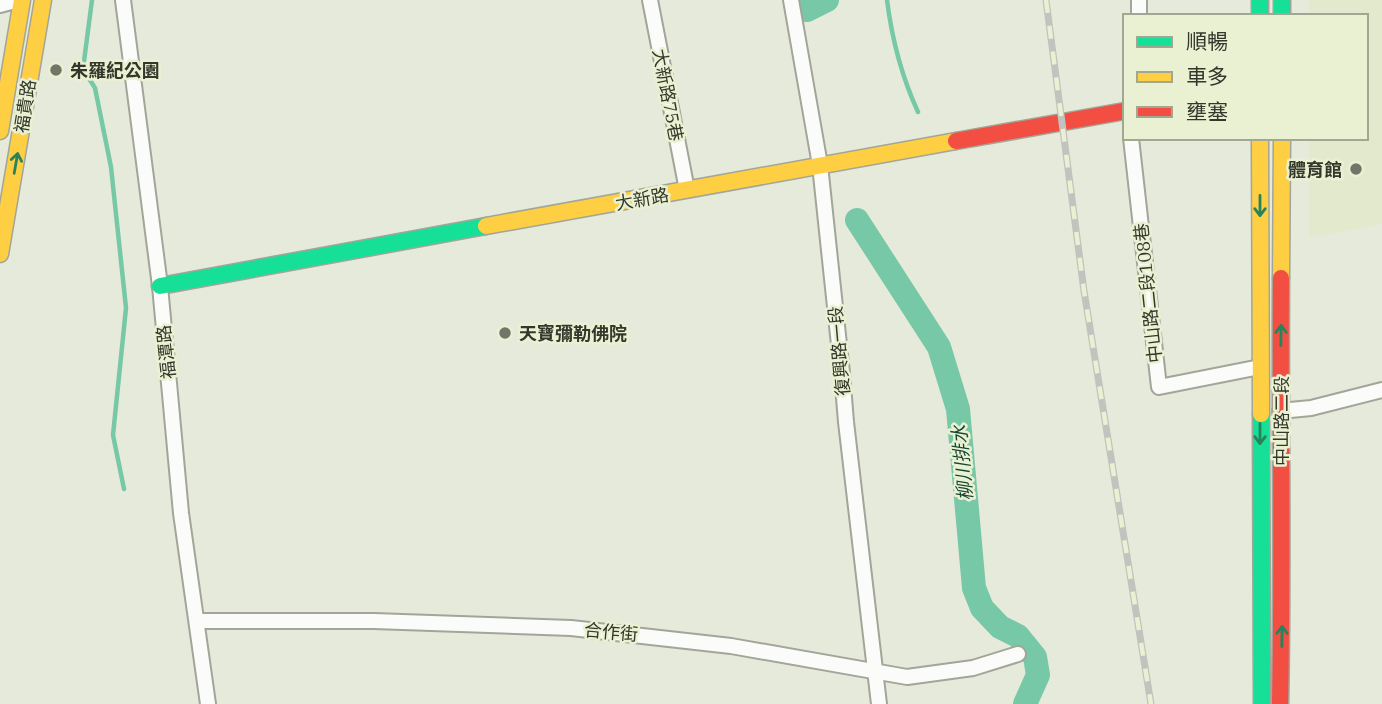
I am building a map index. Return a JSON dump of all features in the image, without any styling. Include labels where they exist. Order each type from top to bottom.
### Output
[{"type":"street","points":[[0,5],[20,0]]},
{"type":"street","name":"福貴路","points":[[0,131],[20,0]]},
{"type":"street","name":"福貴路","points":[[0,254],[43,0]]},
{"type":"street","name":"福潭路","points":[[123,0],[160,286],[181,513],[208,704]]},
{"type":"street","name":"大新路75巷","points":[[650,0],[687,190]]},
{"type":"street","name":"復興路一段","points":[[791,0],[820,165],[846,422],[879,704]]},
{"type":"street","name":"大新路","points":[[160,286],[1123,111]]},
{"type":"street","name":"中山路二段108巷","points":[[1131,140],[1159,387],[1260,367]]},
{"type":"street","name":"中山路二段","points":[[1260,140],[1262,704]]},
{"type":"street","name":"中山路二段","points":[[1280,704],[1283,555],[1280,411],[1282,140]]},
{"type":"street","points":[[1280,411],[1311,408],[1382,390]]},
{"type":"street","name":"合作街","points":[[198,621],[374,621],[571,628],[731,646],[907,677],[973,668],[1018,654]]},
{"type":"shaded area","points":[[1309,0],[1382,0],[1382,224],[1309,238],[1309,140],[1368,140],[1368,14],[1309,14]]},
{"type":"waterway","points":[[92,0],[83,69],[95,88],[111,167],[126,308],[113,435],[124,489]]},
{"type":"waterway","name":"柳川排水","points":[[807,10],[827,0]]},
{"type":"waterway","points":[[887,0],[898,57],[918,112]]},
{"type":"waterway","name":"柳川排水","points":[[857,220],[939,347],[958,409],[974,588],[982,608],[1000,627],[1018,636],[1035,657],[1038,675],[1025,704]]},
{"type":"railway","points":[[1046,0],[1084,291],[1151,704]]},
{"type":"traffic: fast","points":[[1260,0],[1260,14]]},
{"type":"traffic: fast","points":[[1282,0],[1282,14]]},
{"type":"traffic: fast","points":[[160,286],[486,226]]},
{"type":"traffic: fast","points":[[1261,414],[1262,704]]},
{"type":"traffic: slow","points":[[0,131],[22,0]]},
{"type":"traffic: slow","points":[[0,254],[43,0]]},
{"type":"traffic: slow","points":[[1260,140],[1261,414]]},
{"type":"traffic: slow","points":[[1281,278],[1282,140]]},
{"type":"traffic: slow","points":[[486,226],[956,141]]},
{"type":"traffic: jam","points":[[956,141],[1123,111]]},
{"type":"traffic: jam","points":[[1280,704],[1281,278]]},
{"type":"place","name":"朱羅紀公園","points":[[56,70]]},
{"type":"place","name":"體育館","points":[[1356,169]]},
{"type":"place","name":"天寶彌勒佛院","points":[[505,333]]}]
